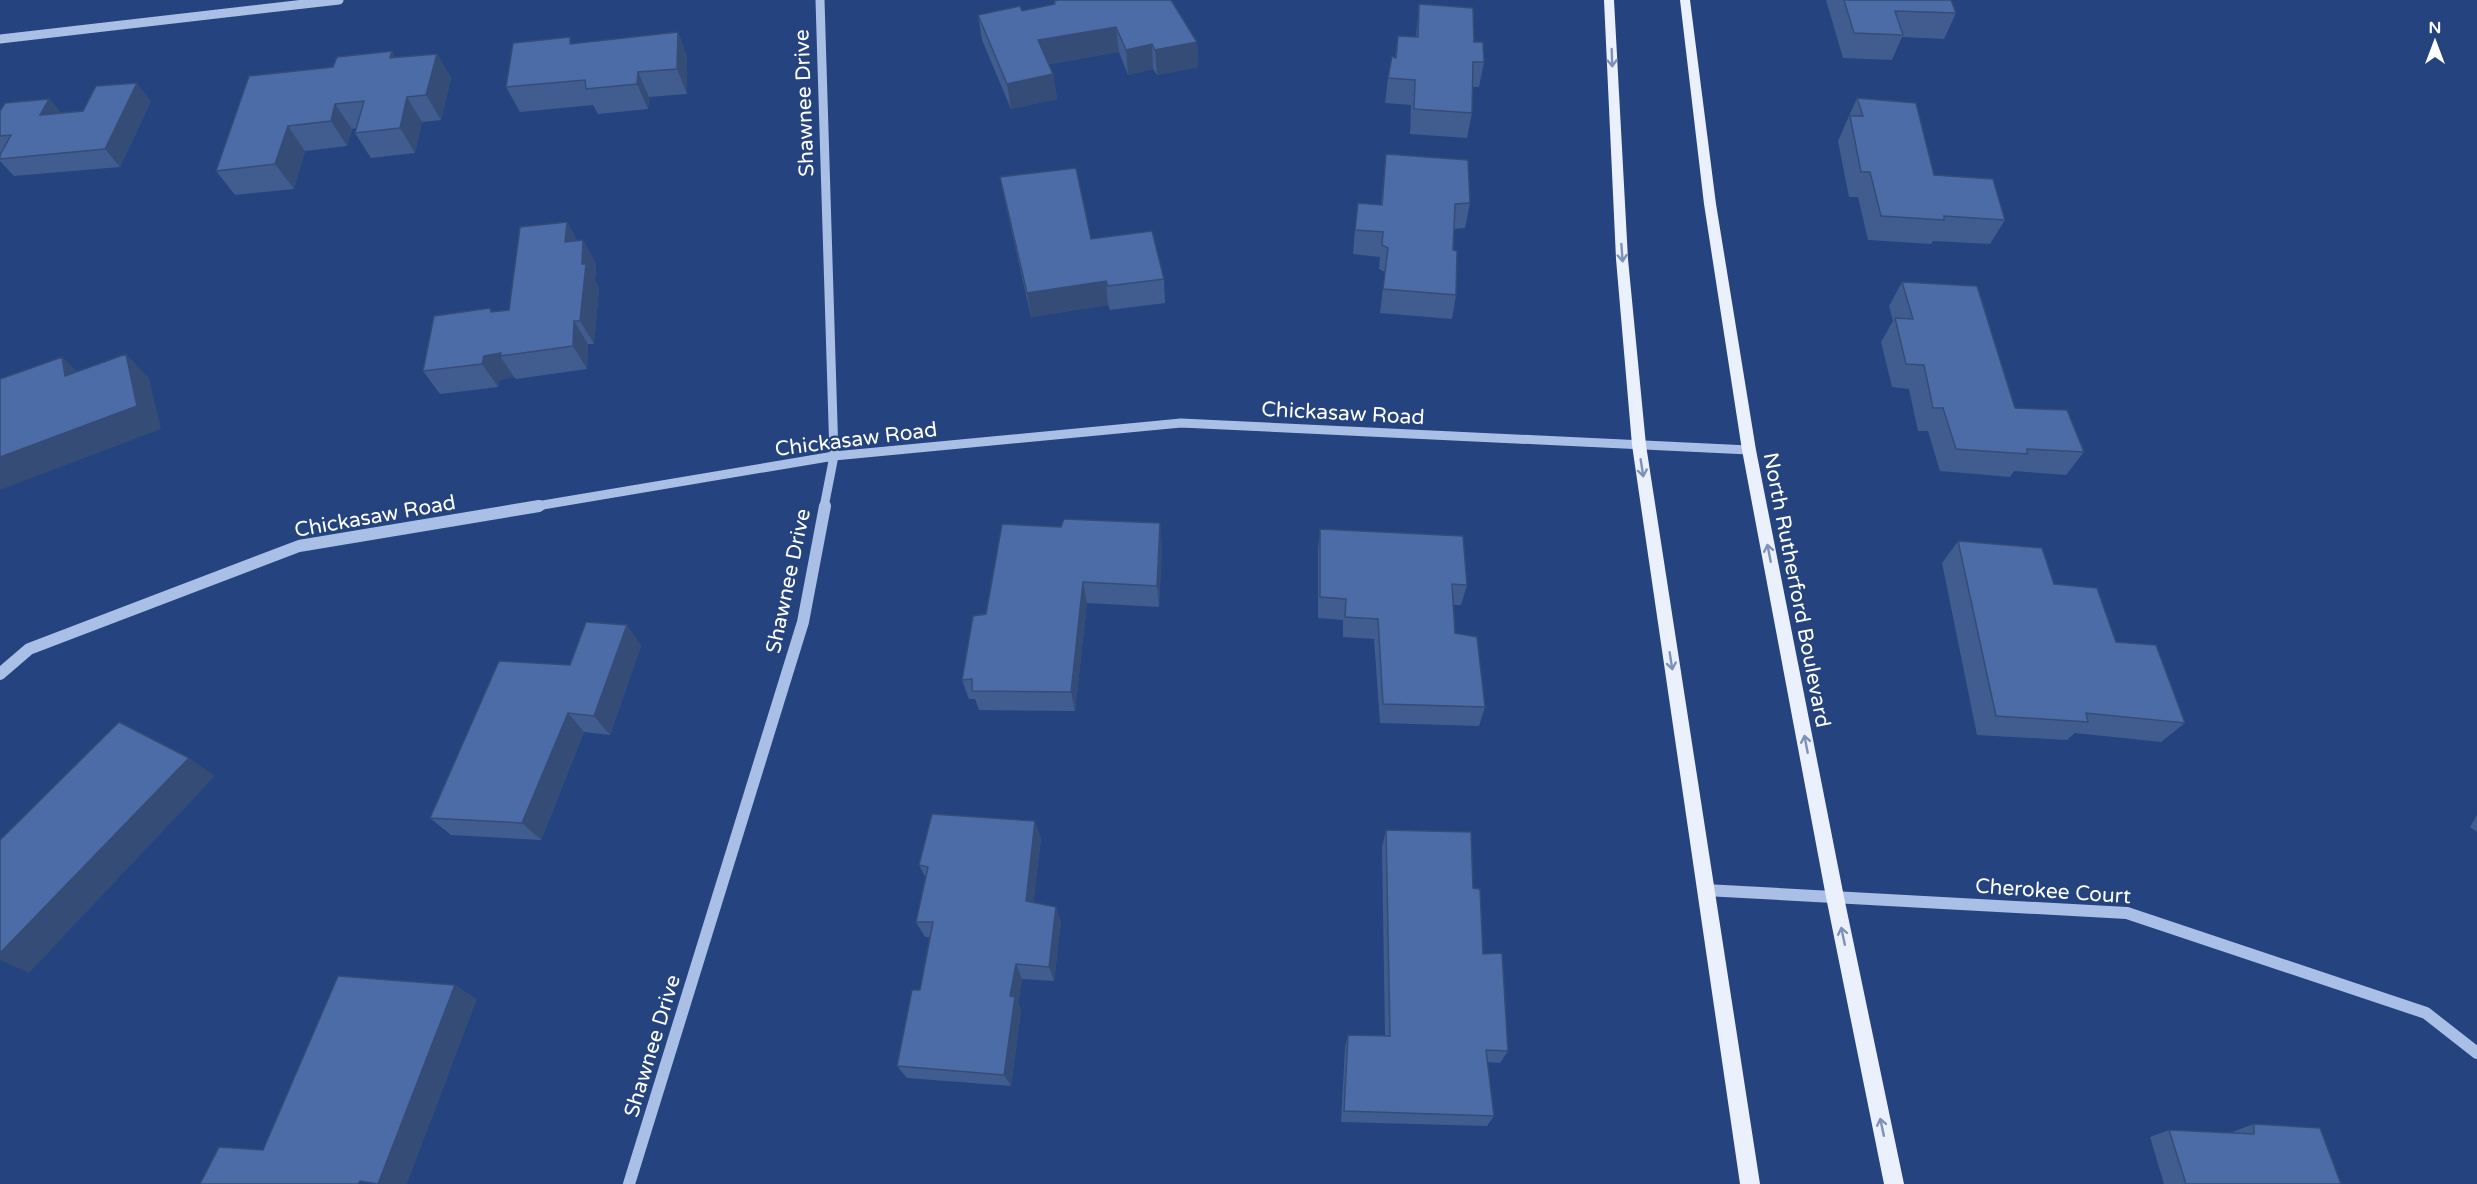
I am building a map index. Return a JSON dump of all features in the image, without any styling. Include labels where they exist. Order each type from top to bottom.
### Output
[{"type":"main road","points":[[1609,0],[1622,259],[1639,445],[1750,1184]]},
{"type":"main road","name":"North Rutherford Boulevard","points":[[1685,0],[1710,204],[1749,450],[1835,897],[1894,1184]]},
{"type":"street","points":[[0,39],[339,0]]},
{"type":"street","name":"Shawnee Drive","points":[[629,1184],[803,622],[834,456],[820,0]]},
{"type":"street","name":"Chickasaw Road","points":[[0,674],[29,649],[299,546],[834,456],[1181,423],[1749,450]]},
{"type":"street","name":"Cherokee Court","points":[[1705,890],[2127,913],[2426,1013],[2477,1053]]},
{"type":"building","points":[[1171,0],[1197,42],[1155,50],[1152,44],[1126,50],[1116,27],[1038,40],[1053,74],[1007,84],[978,15],[1020,6],[1022,11],[1055,4],[1054,1]]},
{"type":"building","points":[[1844,0],[1951,0],[1956,13],[1895,11],[1903,35],[1854,33]]},
{"type":"building","points":[[1419,4],[1473,8],[1474,42],[1483,42],[1484,62],[1473,62],[1472,113],[1414,109],[1415,80],[1388,78],[1392,56],[1396,58],[1398,36],[1418,37]]},
{"type":"building","points":[[678,32],[677,69],[638,72],[637,84],[586,89],[585,80],[506,87],[513,43],[570,37],[570,44]]},
{"type":"building","points":[[392,51],[390,58],[437,54],[426,95],[407,97],[400,128],[355,133],[364,101],[335,104],[331,121],[288,126],[275,164],[216,171],[249,76],[333,67],[337,57]]},
{"type":"building","points":[[137,83],[105,149],[0,159],[11,135],[0,136],[0,111],[5,103],[49,99],[40,115],[83,111],[96,86]]},
{"type":"building","points":[[1857,98],[1916,103],[1934,175],[1993,179],[2005,220],[1944,216],[1944,220],[1881,216],[1870,172],[1861,172],[1850,116],[1863,116]]},
{"type":"building","points":[[1386,154],[1468,160],[1470,203],[1455,204],[1453,250],[1457,251],[1456,295],[1383,289],[1388,248],[1382,245],[1383,232],[1355,230],[1358,203],[1382,205]]},
{"type":"building","points":[[1076,168],[1091,239],[1152,231],[1164,279],[1108,286],[1106,281],[1027,293],[1000,177]]},
{"type":"building","points":[[567,222],[565,242],[583,240],[582,264],[586,264],[580,321],[574,321],[573,346],[500,356],[501,353],[484,356],[482,364],[423,371],[434,316],[490,308],[491,312],[509,310],[520,227]]},
{"type":"building","points":[[1902,282],[1977,286],[2015,408],[2067,410],[2084,452],[2027,449],[2027,454],[1956,449],[1943,408],[1933,408],[1924,365],[1906,364],[1895,318],[1913,319]]},
{"type":"building","points":[[126,354],[137,406],[0,457],[0,379],[62,357],[65,376]]},
{"type":"building","points":[[1064,519],[1160,523],[1157,586],[1083,582],[1071,692],[972,691],[972,679],[962,680],[973,616],[986,614],[1002,524],[1061,527]]},
{"type":"building","points":[[1320,529],[1463,536],[1467,585],[1452,584],[1455,633],[1477,637],[1485,707],[1383,704],[1378,619],[1345,617],[1346,599],[1320,597]]},
{"type":"building","points":[[1958,541],[2042,548],[2054,584],[2097,588],[2116,642],[2156,645],[2185,723],[2086,713],[2088,722],[1996,716]]},
{"type":"building","points":[[586,622],[627,625],[594,716],[568,713],[522,823],[430,818],[499,661],[570,665]]},
{"type":"building","points":[[119,722],[189,758],[0,953],[0,840]]},
{"type":"building","points":[[932,814],[1035,821],[1026,901],[1056,907],[1049,967],[1016,964],[1010,996],[1015,997],[1004,1075],[897,1066],[912,990],[920,990],[933,922],[916,922],[928,867],[919,865]]},
{"type":"building","points":[[1386,830],[1471,832],[1473,888],[1480,889],[1483,954],[1502,953],[1508,1051],[1486,1050],[1494,1116],[1344,1111],[1348,1035],[1390,1036]]},
{"type":"building","points":[[338,976],[455,985],[378,1184],[360,1181],[358,1184],[200,1184],[219,1147],[263,1150]]},
{"type":"building","points":[[2254,1124],[2320,1128],[2341,1184],[2186,1184],[2169,1130],[2254,1134]]}]
